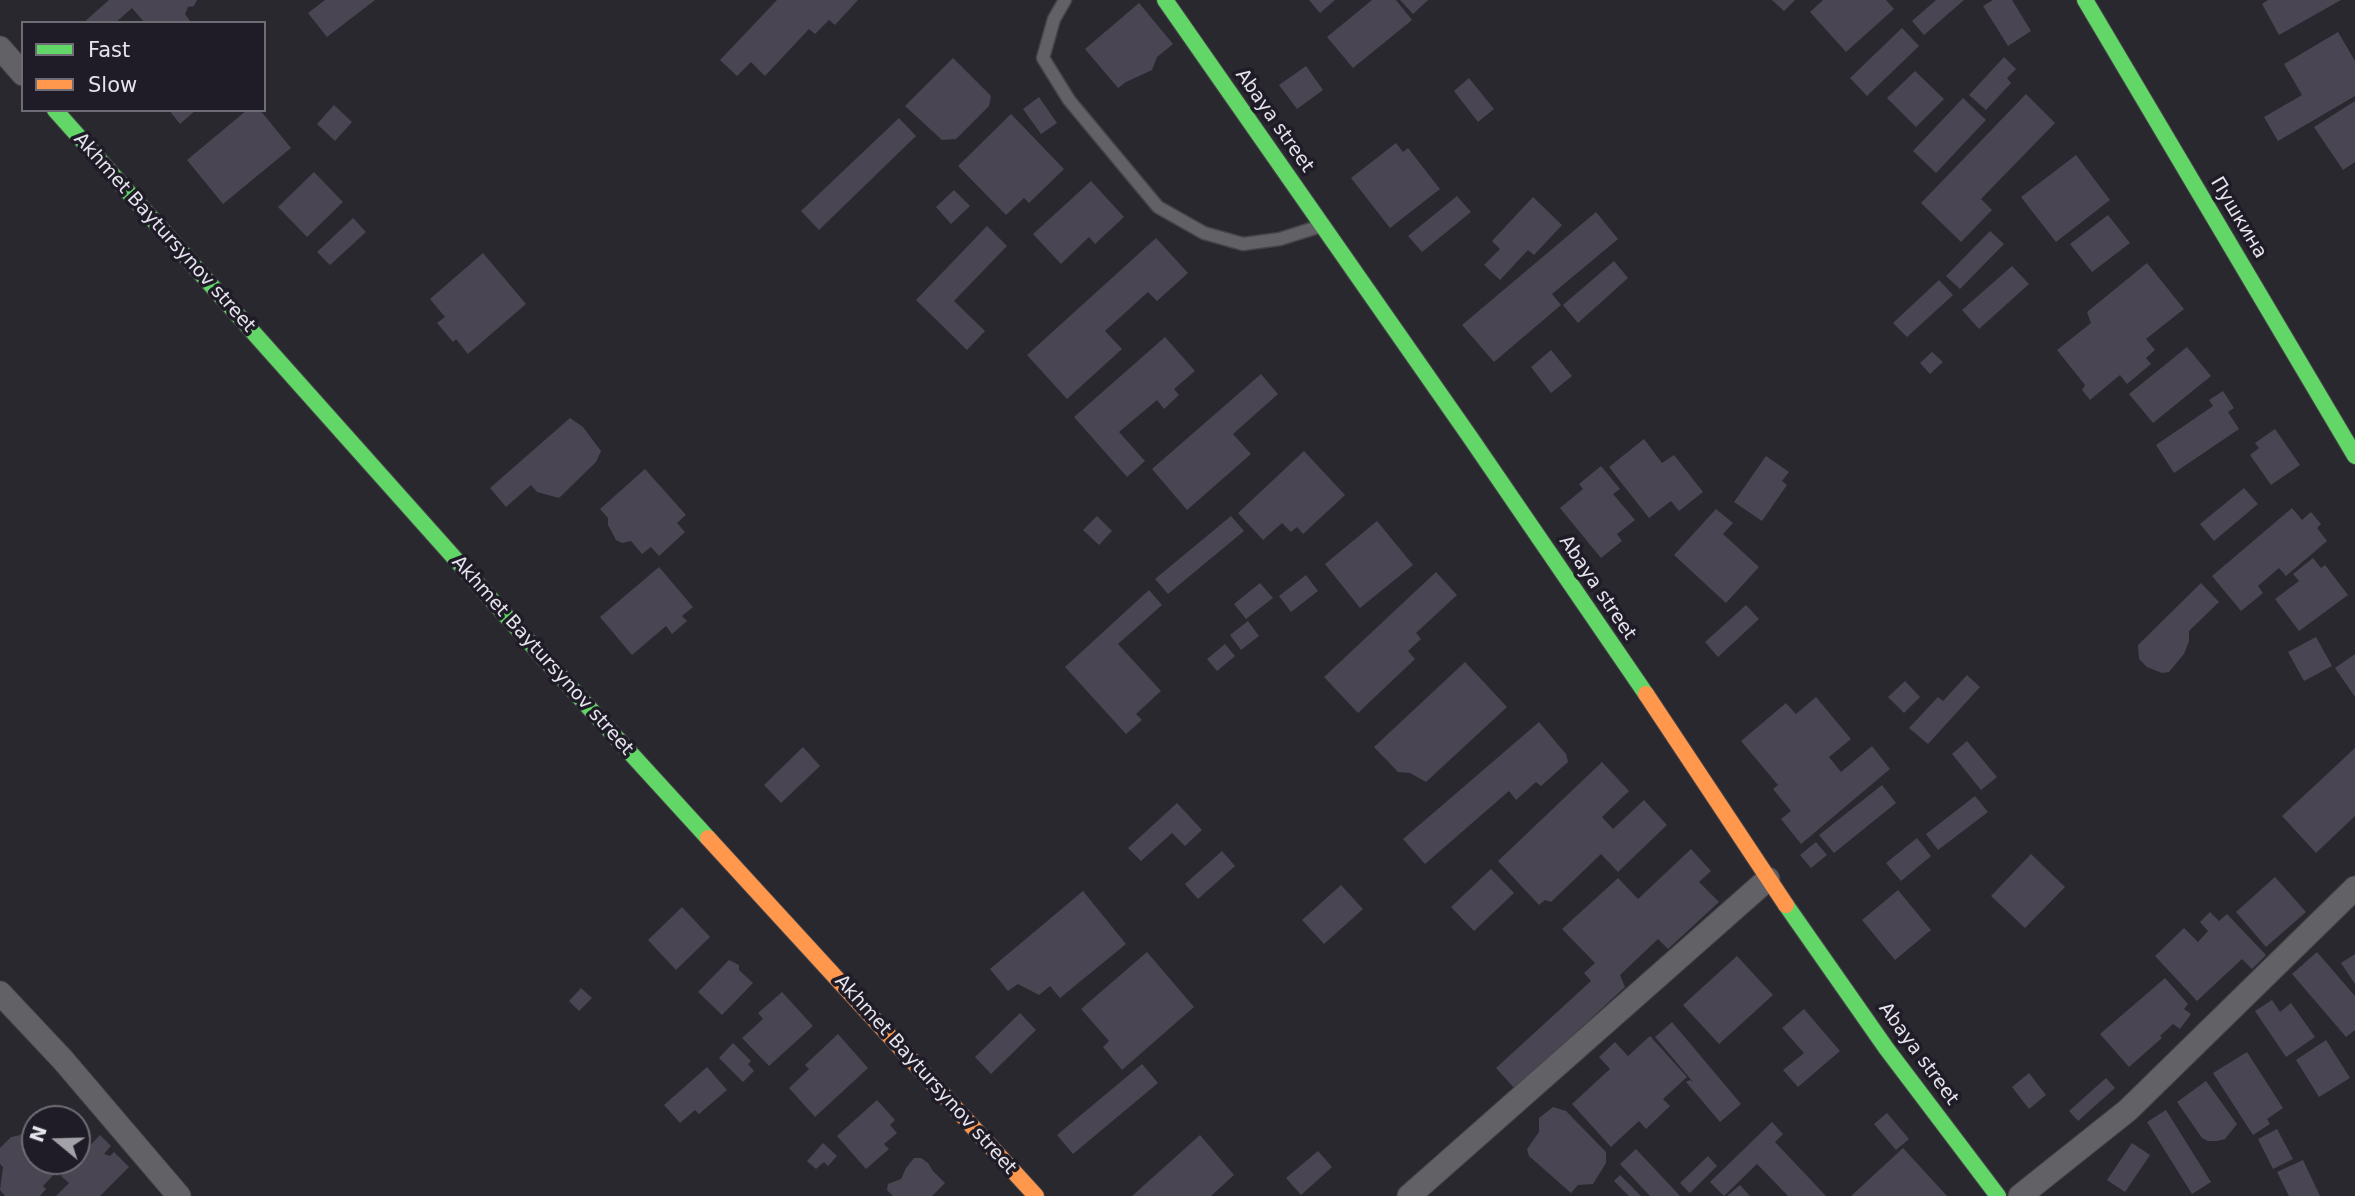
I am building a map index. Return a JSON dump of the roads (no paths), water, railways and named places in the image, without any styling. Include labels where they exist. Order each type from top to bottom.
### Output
[{"type":"street","name":"Abaya street","points":[[1165,0],[1470,437],[1696,768],[1768,879],[1886,1048],[1998,1196]]},
{"type":"street","name":"Пушкина","points":[[2085,0],[2355,456]]},
{"type":"street","points":[[0,48],[21,72]]},
{"type":"street","name":"Akhmet Baytursynov street","points":[[57,112],[540,654],[1036,1196]]},
{"type":"street","points":[[1409,1196],[1768,879]]},
{"type":"street","points":[[2020,1196],[2128,1110],[2355,888]]},
{"type":"street","points":[[0,993],[62,1060],[179,1196]]},
{"type":"lane","points":[[1065,0],[1054,19],[1043,58],[1069,100],[1158,207],[1204,233],[1243,244],[1280,239],[1321,226]]}]
